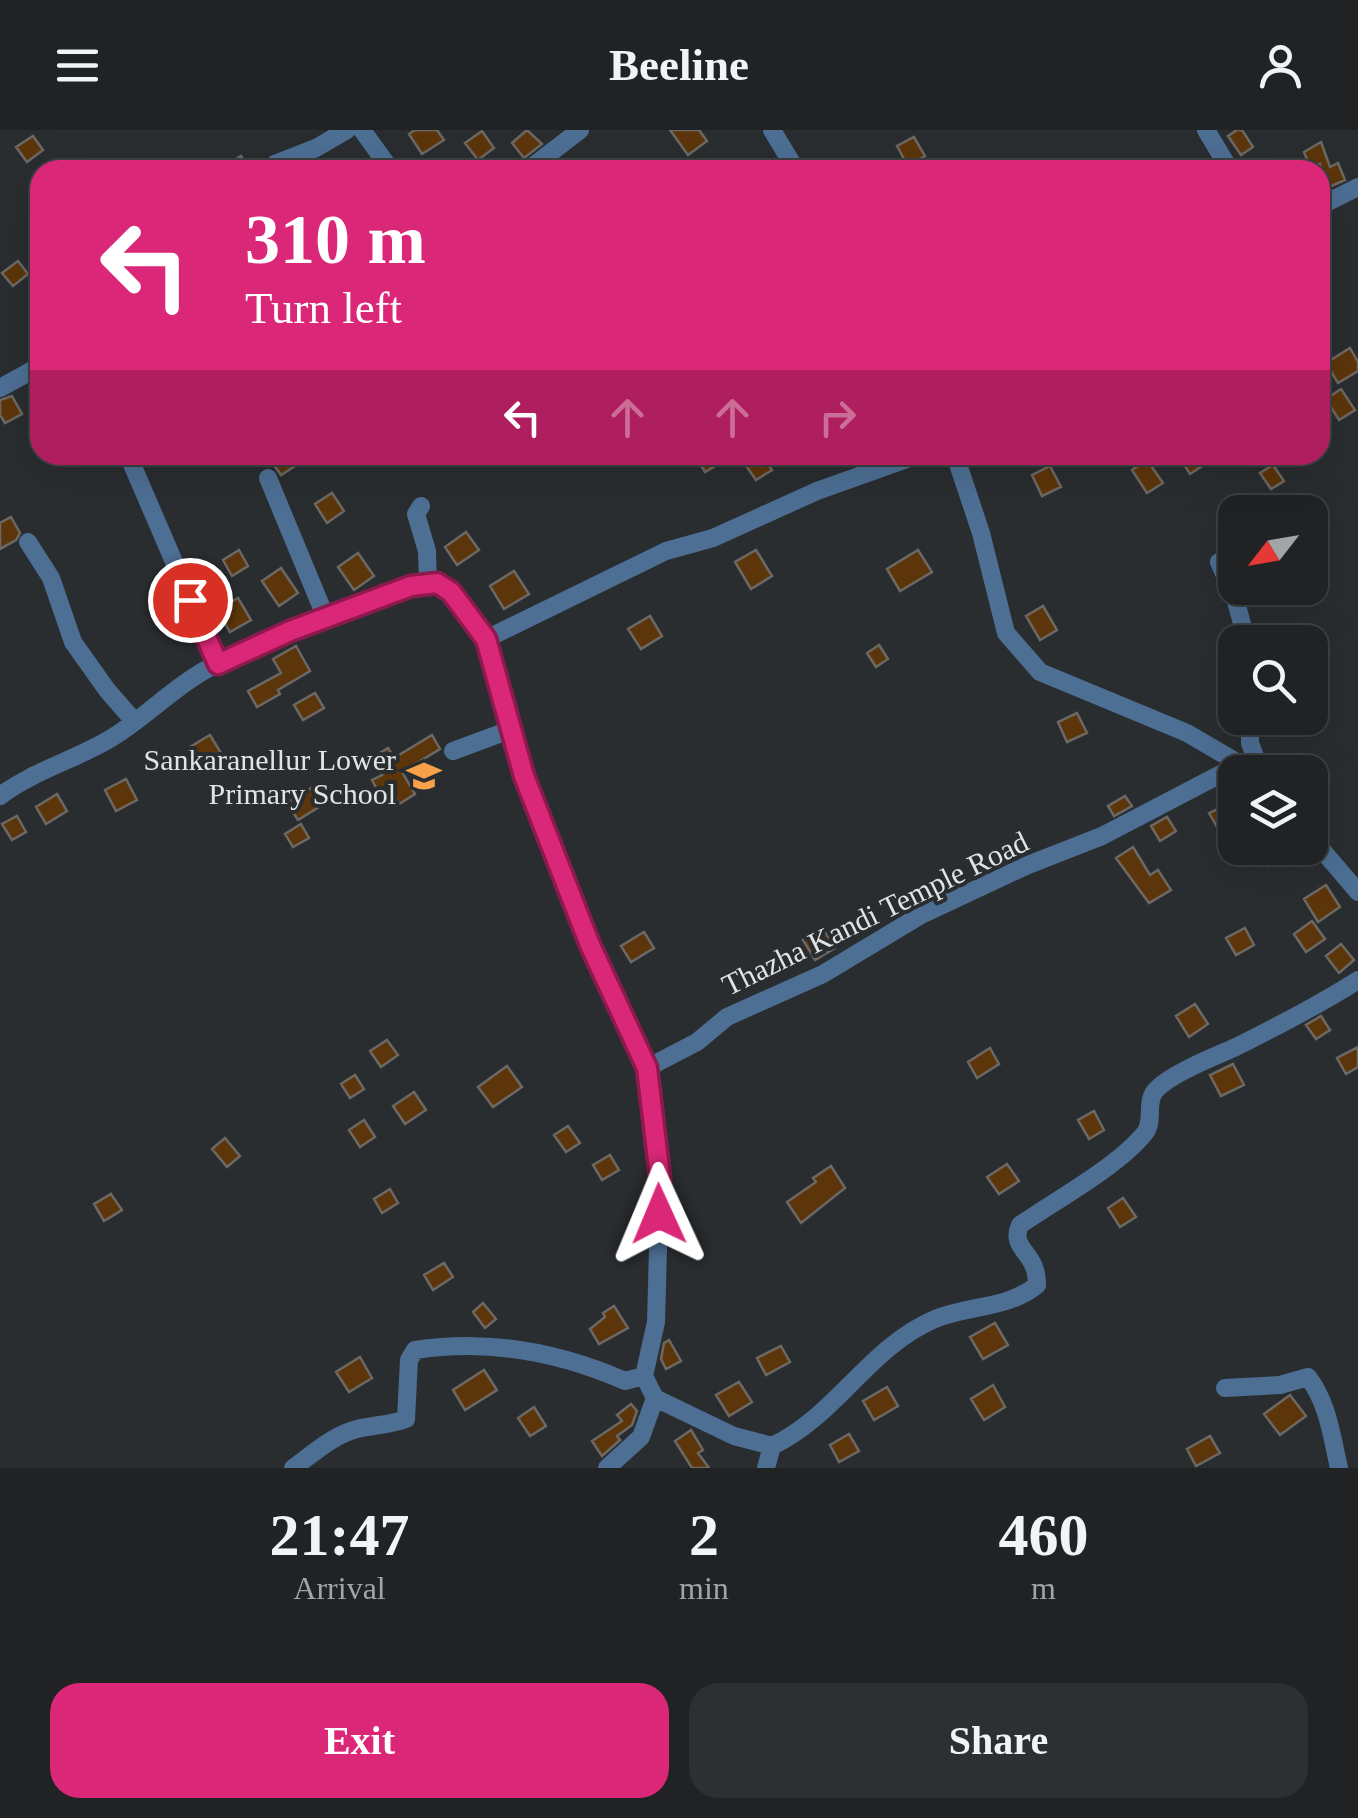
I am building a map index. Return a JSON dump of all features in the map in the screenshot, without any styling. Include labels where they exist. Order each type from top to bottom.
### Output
[{"type":"street","points":[[285,160],[347,130]]},
{"type":"street","points":[[362,130],[384,160]]},
{"type":"street","points":[[541,160],[580,130]]},
{"type":"street","points":[[772,130],[790,160]]},
{"type":"street","points":[[1206,130],[1224,160]]},
{"type":"street","points":[[1330,201],[1358,187]]},
{"type":"street","points":[[0,388],[30,372]]},
{"type":"street","points":[[132,465],[218,664]]},
{"type":"street","points":[[486,639],[666,551],[713,538],[817,491],[890,465]]},
{"type":"street","points":[[957,465],[981,533],[1006,633],[1040,672],[1187,732],[1230,755]]},
{"type":"street","points":[[268,478],[326,618]]},
{"type":"street","points":[[422,506],[416,514],[427,551],[428,584]]},
{"type":"street","points":[[28,542],[51,578],[73,642],[134,721]]},
{"type":"street","points":[[0,796],[24,778],[110,740],[218,664],[411,586],[437,583],[451,592],[486,639],[524,776],[590,945],[647,1068],[660,1177],[656,1322],[644,1376],[656,1398],[734,1436],[772,1446],[798,1434],[820,1417],[862,1369],[908,1334],[937,1318],[1025,1295],[1037,1285],[1035,1268],[1018,1244],[1016,1234],[1020,1225],[1147,1132],[1150,1101],[1156,1090],[1358,980]]},
{"type":"street","points":[[453,751],[510,730]]},
{"type":"street","name":"Thazha Kandi Temple Road","points":[[647,1068],[697,1042],[727,1017],[823,974],[920,916],[1218,783]]},
{"type":"street","points":[[1328,857],[1358,892]]},
{"type":"street","points":[[294,1468],[331,1441],[356,1429],[406,1419],[409,1360],[414,1350],[534,1351],[588,1365],[625,1381],[644,1376]]},
{"type":"street","points":[[1225,1388],[1280,1385],[1308,1378],[1328,1416],[1339,1468]]},
{"type":"street","points":[[606,1468],[641,1437],[656,1398]]},
{"type":"street","points":[[766,1468],[772,1446]]},
{"type":"building","points":[[415,130],[437,130],[444,140],[422,154],[409,134]]},
{"type":"building","points":[[527,130],[542,144],[524,158],[512,143]]},
{"type":"building","points":[[670,130],[699,130],[707,141],[688,155]]},
{"type":"building","points":[[1242,130],[1253,147],[1241,155],[1228,136]]},
{"type":"building","points":[[482,131],[494,148],[478,160],[465,143]]},
{"type":"building","points":[[33,136],[43,150],[27,162],[16,147]]},
{"type":"building","points":[[914,137],[925,156],[905,160],[897,146]]},
{"type":"building","points":[[1321,142],[1327,160],[1307,160],[1304,152]]},
{"type":"building","points":[[1338,163],[1345,180],[1330,187],[1330,167]]},
{"type":"building","points":[[18,261],[28,274],[13,286],[2,273]]},
{"type":"building","points":[[1350,348],[1358,371],[1338,383],[1330,370],[1330,360]]},
{"type":"building","points":[[1341,389],[1355,410],[1339,420],[1330,405],[1330,396]]},
{"type":"building","points":[[12,396],[22,414],[5,423],[0,415],[0,400]]},
{"type":"building","points":[[274,465],[294,465],[295,466],[281,475]]},
{"type":"building","points":[[769,465],[772,470],[756,480],[747,467]]},
{"type":"building","points":[[1150,465],[1163,483],[1147,493],[1132,470]]},
{"type":"building","points":[[1184,465],[1204,465],[1190,474]]},
{"type":"building","points":[[1273,465],[1284,481],[1271,489],[1260,473]]},
{"type":"building","points":[[1050,466],[1061,487],[1042,496],[1032,475]]},
{"type":"building","points":[[332,493],[344,511],[327,523],[315,504]]},
{"type":"building","points":[[11,517],[20,533],[0,549],[0,523]]},
{"type":"building","points":[[466,532],[479,550],[457,565],[445,547]]},
{"type":"building","points":[[239,550],[248,566],[232,576],[223,560]]},
{"type":"building","points":[[756,550],[772,576],[751,589],[735,562]]},
{"type":"building","points":[[918,550],[932,572],[900,591],[887,569]]},
{"type":"building","points":[[358,553],[374,576],[354,590],[338,567]]},
{"type":"building","points":[[281,568],[298,593],[279,606],[262,581]]},
{"type":"building","points":[[514,571],[529,594],[504,609],[490,586]]},
{"type":"building","points":[[238,598],[251,620],[230,632],[217,610]]},
{"type":"building","points":[[1043,606],[1057,630],[1040,640],[1026,616]]},
{"type":"building","points":[[650,616],[662,636],[641,649],[628,629]]},
{"type":"building","points":[[879,645],[888,659],[876,667],[867,653]]},
{"type":"building","points":[[296,646],[310,671],[257,707],[248,691],[281,673],[273,659]]},
{"type":"building","points":[[315,693],[324,708],[303,720],[294,705]]},
{"type":"building","points":[[1077,713],[1087,733],[1067,742],[1058,722]]},
{"type":"building","points":[[210,735],[221,753],[201,765],[190,747]]},
{"type":"building","points":[[432,735],[440,749],[402,772],[415,794],[399,804],[392,792],[381,797],[372,780],[382,775],[372,758],[388,748],[394,758]]},
{"type":"building","points":[[126,779],[137,800],[116,811],[105,790]]},
{"type":"building","points":[[311,788],[322,805],[298,820],[287,803]]},
{"type":"building","points":[[57,794],[67,811],[46,824],[36,807]]},
{"type":"building","points":[[1125,796],[1132,806],[1114,816],[1108,806]]},
{"type":"building","points":[[1218,809],[1218,829],[1209,813]]},
{"type":"building","points":[[17,816],[26,832],[12,840],[2,824]]},
{"type":"building","points":[[1167,817],[1176,831],[1160,841],[1151,826]]},
{"type":"building","points":[[301,824],[309,838],[293,847],[285,834]]},
{"type":"building","points":[[1133,847],[1150,875],[1158,870],[1171,890],[1149,903],[1116,858]]},
{"type":"building","points":[[936,877],[943,888],[925,899],[918,888]]},
{"type":"building","points":[[1326,885],[1340,907],[1318,922],[1304,899]]},
{"type":"building","points":[[1312,921],[1325,939],[1306,952],[1294,934]]},
{"type":"building","points":[[823,928],[835,948],[815,960],[803,940]]},
{"type":"building","points":[[1245,928],[1254,945],[1236,955],[1226,938]]},
{"type":"building","points":[[644,932],[654,948],[631,962],[621,946]]},
{"type":"building","points":[[1341,944],[1354,960],[1339,973],[1326,956]]},
{"type":"building","points":[[1195,1004],[1208,1024],[1189,1037],[1176,1016]]},
{"type":"building","points":[[1321,1016],[1330,1030],[1316,1039],[1306,1025]]},
{"type":"building","points":[[387,1040],[398,1055],[381,1067],[370,1051]]},
{"type":"building","points":[[1358,1047],[1358,1067],[1346,1074],[1337,1058]]},
{"type":"building","points":[[990,1048],[999,1064],[977,1078],[968,1062]]},
{"type":"building","points":[[1233,1064],[1244,1085],[1221,1096],[1210,1075]]},
{"type":"building","points":[[507,1066],[522,1087],[493,1107],[478,1087]]},
{"type":"building","points":[[355,1075],[364,1089],[350,1098],[341,1084]]},
{"type":"building","points":[[414,1092],[426,1110],[405,1124],[393,1106]]},
{"type":"building","points":[[1094,1111],[1104,1130],[1089,1139],[1078,1120]]},
{"type":"building","points":[[364,1120],[375,1137],[360,1147],[349,1130]]},
{"type":"building","points":[[568,1126],[580,1143],[566,1152],[554,1135]]},
{"type":"building","points":[[225,1138],[240,1156],[227,1167],[212,1149]]},
{"type":"building","points":[[610,1155],[619,1170],[602,1180],[593,1165]]},
{"type":"building","points":[[1007,1164],[1019,1181],[999,1194],[987,1177]]},
{"type":"building","points":[[831,1166],[845,1188],[801,1223],[787,1202]]},
{"type":"building","points":[[390,1189],[398,1203],[382,1213],[374,1199]]},
{"type":"building","points":[[111,1194],[122,1210],[104,1221],[94,1204]]},
{"type":"building","points":[[1123,1198],[1136,1217],[1120,1227],[1108,1208]]},
{"type":"building","points":[[444,1263],[453,1277],[433,1290],[424,1275]]},
{"type":"building","points":[[483,1303],[496,1319],[485,1328],[473,1312]]},
{"type":"building","points":[[614,1306],[628,1328],[599,1344],[590,1329]]},
{"type":"building","points":[[995,1323],[1008,1345],[983,1359],[970,1337]]},
{"type":"building","points":[[669,1340],[681,1361],[666,1369],[661,1359],[664,1343]]},
{"type":"building","points":[[781,1346],[790,1362],[766,1375],[757,1358]]},
{"type":"building","points":[[360,1357],[372,1378],[349,1392],[336,1372]]},
{"type":"building","points":[[484,1370],[497,1390],[465,1410],[453,1390]]},
{"type":"building","points":[[739,1382],[752,1402],[729,1416],[716,1395]]},
{"type":"building","points":[[993,1385],[1005,1407],[984,1420],[971,1399]]},
{"type":"building","points":[[887,1387],[898,1406],[874,1420],[863,1401]]},
{"type":"building","points":[[1290,1395],[1306,1416],[1280,1435],[1264,1414]]},
{"type":"building","points":[[631,1404],[637,1411],[632,1425],[617,1436],[620,1440],[602,1456],[592,1441],[622,1421],[617,1415]]},
{"type":"building","points":[[534,1407],[546,1426],[530,1436],[518,1418]]},
{"type":"building","points":[[691,1430],[703,1450],[698,1453],[709,1468],[692,1468],[675,1441]]},
{"type":"building","points":[[849,1434],[859,1451],[839,1462],[830,1445]]},
{"type":"building","points":[[1210,1436],[1220,1453],[1196,1466],[1187,1449]]},
{"type":"place","name":"Sankaranellur Lower Primary School","points":[[424,776]]},
{"type":"route","points":[[190,600],[218,664],[290,631],[411,586],[437,583],[451,592],[486,639],[524,776],[590,945],[647,1068],[660,1177],[659,1214]]}]
